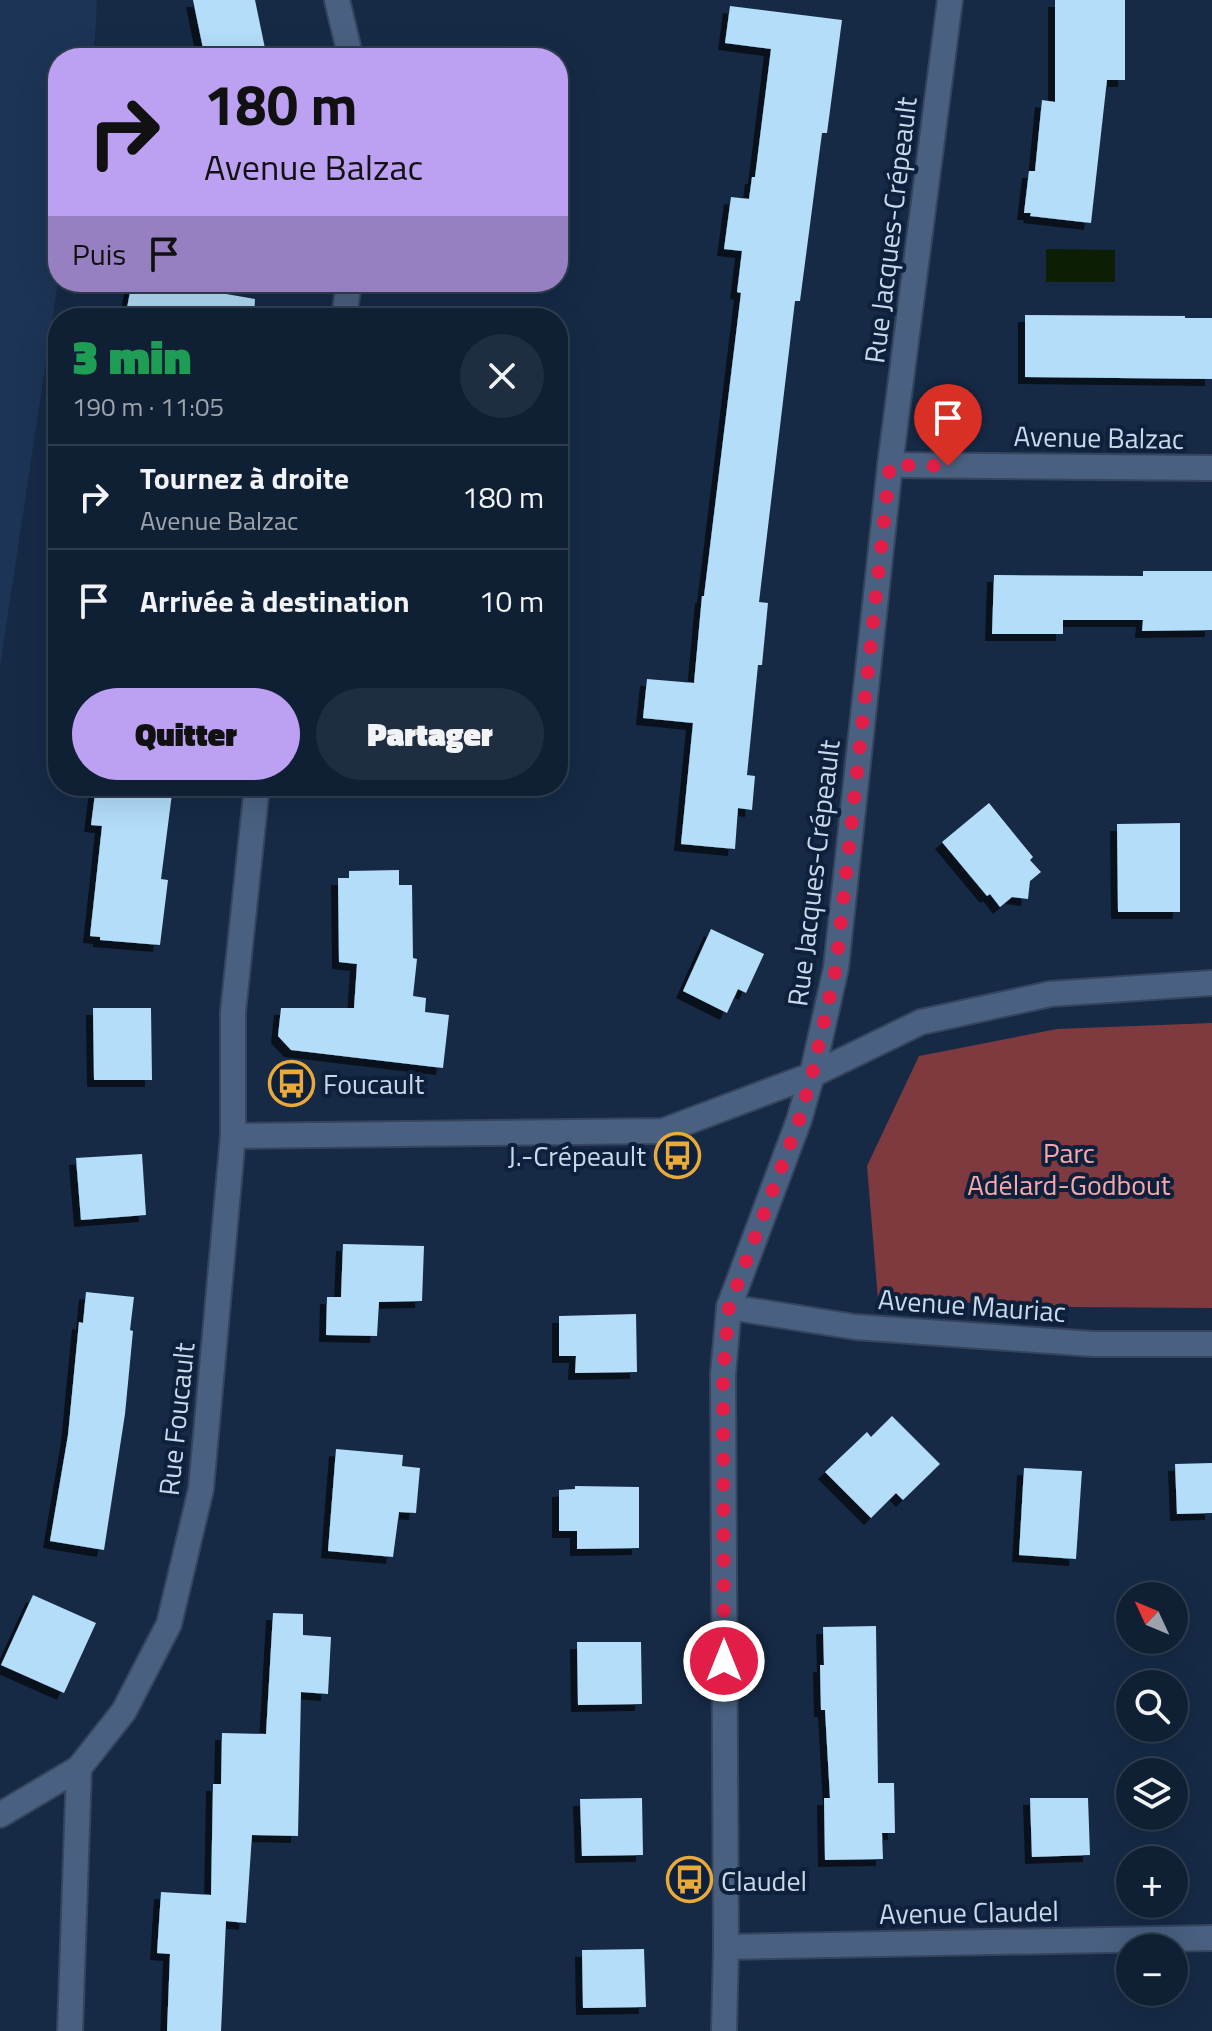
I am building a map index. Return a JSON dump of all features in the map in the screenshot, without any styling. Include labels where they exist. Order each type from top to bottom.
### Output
[{"type":"street","points":[[337,0],[348,48]]},
{"type":"street","name":"Rue Jacques-Crépeault","points":[[724,2031],[723,1374],[729,1307],[799,1120],[836,968],[890,465],[950,0]]},
{"type":"street","name":"Avenue Balzac","points":[[890,465],[1212,468]]},
{"type":"street","name":"Rue Foucault","points":[[79,1768],[124,1711],[169,1624],[201,1489],[233,1136],[233,1012],[256,796]]},
{"type":"street","points":[[233,1136],[663,1131],[812,1075],[921,1022],[1050,994],[1212,983]]},
{"type":"street","name":"Avenue Mauriac","points":[[729,1307],[871,1329],[1093,1344],[1212,1344]]},
{"type":"street","points":[[0,1815],[79,1768]]},
{"type":"street","points":[[70,2031],[79,1768]]},
{"type":"street","name":"Avenue Claudel","points":[[726,1947],[1212,1938]]},
{"type":"shaded area","points":[[0,0],[97,0],[93,48],[48,48],[48,292],[56,292],[54,308],[48,308],[48,348],[0,666]]},
{"type":"shaded area","points":[[1046,249],[1115,250],[1115,282],[1046,282]]},
{"type":"green space","name":"Parc Adélard-Godbout","points":[[1212,1023],[1212,1308],[1072,1307],[878,1299],[867,1166],[919,1056],[1057,1029]]},
{"type":"building","points":[[193,0],[255,0],[265,48],[203,48]]},
{"type":"building","points":[[1055,0],[1125,0],[1125,80],[1107,80],[1091,223],[1024,213],[1029,171],[1035,171],[1042,100],[1055,102]]},
{"type":"building","points":[[730,6],[842,20],[827,133],[822,133],[800,301],[795,301],[759,602],[768,603],[762,665],[758,665],[747,775],[755,776],[752,810],[738,808],[735,849],[681,844],[693,723],[643,718],[647,679],[694,683],[702,596],[741,293],[737,292],[742,251],[724,249],[731,197],[749,199],[752,177],[755,177],[771,49],[725,43]]},
{"type":"building","points":[[130,292],[215,292],[255,299],[255,308],[127,308]]},
{"type":"building","points":[[1025,315],[1212,318],[1212,379],[1025,377]]},
{"type":"building","points":[[1143,571],[1212,571],[1212,630],[1142,631],[1143,620],[1063,620],[1063,634],[992,634],[994,575],[1143,576]]},
{"type":"building","points":[[95,796],[172,796],[161,879],[168,880],[160,945],[100,940],[100,937],[90,936],[102,826],[91,825]]},
{"type":"building","points":[[989,803],[1033,857],[1030,860],[1041,872],[1030,881],[1028,899],[1012,897],[1000,907],[942,842]]},
{"type":"building","points":[[1180,823],[1180,912],[1118,912],[1117,824]]},
{"type":"building","points":[[399,870],[399,885],[412,885],[413,958],[417,959],[413,996],[426,998],[425,1012],[449,1015],[443,1068],[291,1050],[278,1036],[281,1008],[354,1008],[357,964],[339,962],[338,878],[349,878],[349,871]]},
{"type":"building","points":[[711,929],[764,954],[746,993],[738,989],[727,1013],[683,991]]},
{"type":"building","points":[[93,1008],[151,1008],[152,1080],[94,1080]]},
{"type":"building","points":[[142,1154],[146,1215],[81,1220],[76,1158]]},
{"type":"building","points":[[343,1244],[424,1246],[422,1301],[379,1302],[377,1336],[326,1335],[327,1297],[341,1297]]},
{"type":"building","points":[[86,1292],[134,1297],[125,1414],[104,1550],[50,1541],[68,1435],[79,1322],[83,1323]]},
{"type":"building","points":[[636,1314],[637,1372],[575,1373],[576,1356],[559,1356],[559,1316]]},
{"type":"building","points":[[892,1416],[940,1464],[903,1500],[896,1493],[871,1518],[825,1472],[867,1432],[871,1437]]},
{"type":"building","points":[[336,1449],[403,1455],[402,1466],[420,1468],[416,1513],[399,1512],[393,1557],[328,1551]]},
{"type":"building","points":[[1212,1463],[1212,1513],[1177,1514],[1175,1464]]},
{"type":"building","points":[[1024,1468],[1082,1471],[1076,1559],[1019,1555]]},
{"type":"building","points":[[575,1486],[639,1487],[639,1548],[577,1549],[577,1531],[559,1531],[559,1490],[575,1489]]},
{"type":"building","points":[[33,1595],[96,1623],[64,1693],[1,1665]]},
{"type":"building","points":[[273,1613],[303,1614],[303,1635],[331,1637],[328,1694],[301,1692],[298,1836],[252,1835],[246,1923],[226,1921],[221,2031],[167,2031],[170,1954],[157,1953],[161,1892],[211,1895],[213,1784],[221,1784],[222,1733],[266,1734]]},
{"type":"building","points":[[876,1626],[878,1783],[894,1783],[895,1833],[882,1833],[883,1859],[825,1860],[824,1798],[830,1798],[825,1710],[821,1710],[823,1627]]},
{"type":"building","points":[[577,1642],[641,1642],[642,1704],[578,1705]]},
{"type":"building","points":[[642,1798],[643,1855],[582,1856],[580,1799]]},
{"type":"building","points":[[1030,1798],[1088,1798],[1090,1855],[1032,1857]]},
{"type":"building","points":[[644,1949],[646,2007],[583,2008],[582,1950]]},
{"type":"place","name":"Foucault","points":[[292,1083]]},
{"type":"place","name":"J.-Crépeault","points":[[677,1155]]},
{"type":"place","name":"Claudel","points":[[690,1880]]},
{"type":"route","points":[[724,1661],[723,1374],[729,1307],[799,1120],[836,968],[890,465],[948,466]]}]
